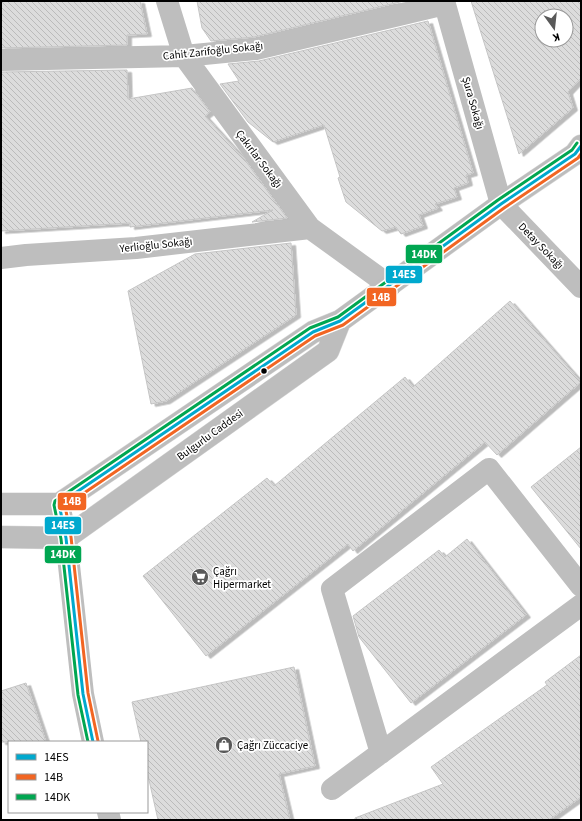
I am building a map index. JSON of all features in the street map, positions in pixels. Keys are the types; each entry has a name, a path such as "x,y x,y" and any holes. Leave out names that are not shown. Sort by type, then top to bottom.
{"main road":[{"path":"1,504 59,504 313,332 340,321 501,204 575,154 581,146"},
{"name":"Bulgurlu Caddesi","path":"66,538 328,351 340,321"},
{"path":"1,537 66,538"}],"street":[{"name":"Çakırlar Sokağı","path":"167,1 184,56 310,228 390,286"},
{"name":"Cahit Zarifoğlu Sokağı","path":"1,60 184,56 256,48 445,2"},
{"name":"Şura Sokağı","path":"445,2 501,204"},
{"name":"Detay Sokağı","path":"501,204 581,287"},
{"name":"Yerlioğlu Sokağı","path":"1,258 136,248 310,228"},
{"path":"381,753 332,589 489,469 581,586"},
{"path":"59,504 66,538 83,694 93,741"},
{"path":"332,789 581,605"}],"building":[{"path":"1,1 140,1 147,34 127,35 127,45 1,48"},
{"path":"197,1 404,1 254,37 211,41 202,28"},
{"path":"471,1 581,1 581,78 568,92 573,108 519,154"},
{"path":"428,21 473,173 466,175 468,183 454,188 457,197 435,204 438,208 419,215 423,226 401,234 396,227 382,231 346,202 324,125 273,142 248,122 220,84 239,81 228,64 259,61"},
{"path":"127,70 128,99 192,88 210,112 205,116 245,160 287,218 252,222 273,210 130,227 130,223 1,231 1,72"},
{"path":"291,243 296,315 166,401 151,404 128,291 195,254"},
{"path":"510,301 581,382 497,455 485,442 353,551 348,544 206,656 143,576 267,478 274,486 405,377 413,387"},
{"path":"581,447 581,549 531,487"},
{"path":"467,539 526,615 411,703 359,637 353,616 439,550 445,557"},
{"path":"581,655 581,797 549,820 355,820 355,818 443,784 431,767 547,685 545,682"},
{"path":"294,667 315,766 279,774 290,820 158,820 148,775 148,741 141,741 132,702"},
{"path":"26,683 46,741 1,742 1,691"}],"transit line":[{"name":"14DK","path":"88,741 78,695 61,539 54,505 55,501 310,328 338,317 498,200 572,150 577,143"},
{"name":"14ES","path":"93,741 83,694 66,538 59,504 313,332 340,321 501,204 575,154 581,146"},
{"name":"14B","path":"98,741 88,693 71,537 65,506 315,336 343,325 504,208 578,158 581,154"}],"place":[{"name":"Çağrı Hipermarket","path":"200,577"},
{"name":"Çağrı Züccaciye","path":"224,745"}]}
